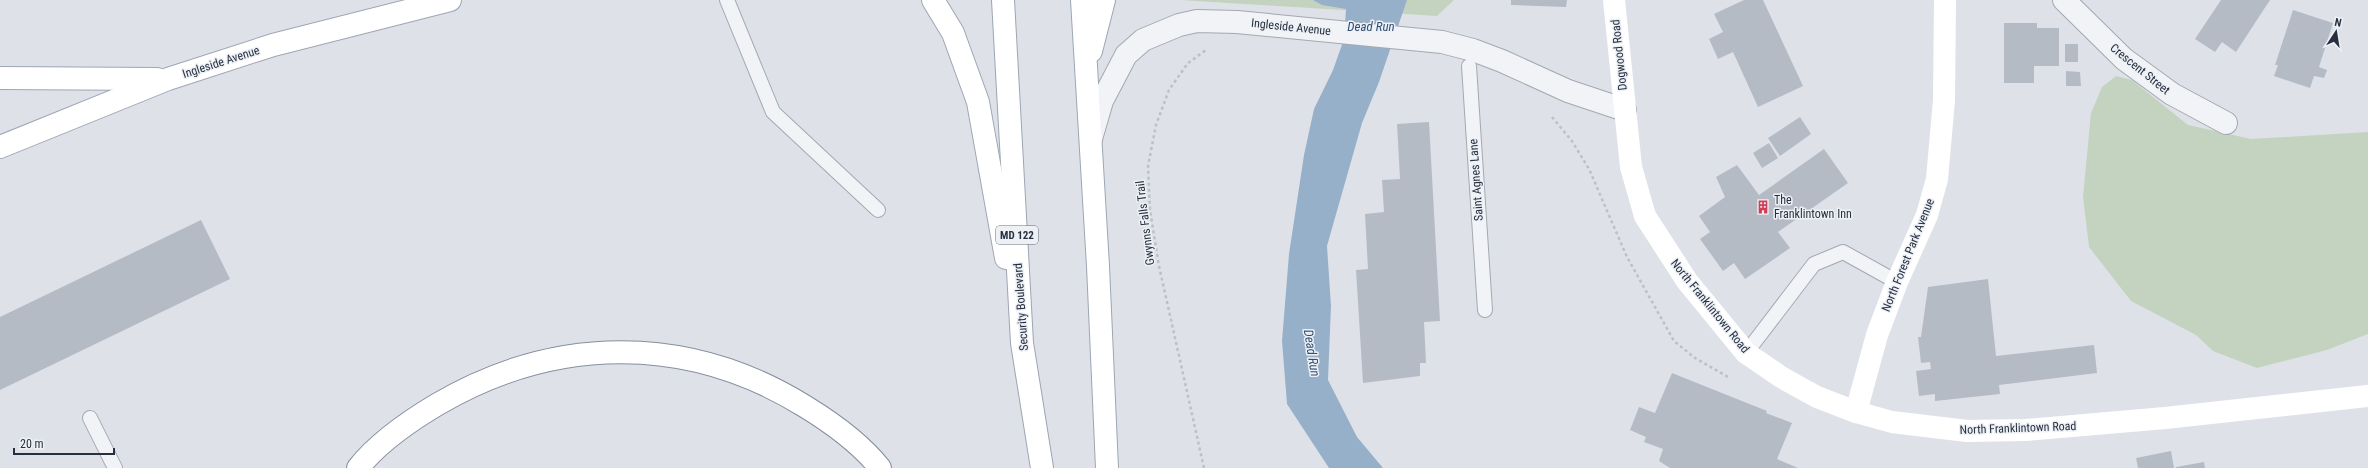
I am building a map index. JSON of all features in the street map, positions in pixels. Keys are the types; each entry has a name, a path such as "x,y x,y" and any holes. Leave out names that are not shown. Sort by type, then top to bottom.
{"main road":[{"name":"Ingleside Avenue","path":"0,147 168,79 273,45 450,0"},
{"path":"933,0 953,33 978,102 1022,343"},
{"name":"Security Boulevard","path":"1003,0 1022,343 1042,468"},
{"path":"1082,0 1107,468"},
{"path":"1086,72 1104,0"},
{"name":"Dogwood Road","path":"1614,0 1625,110"},
{"name":"North Forest Park Avenue","path":"1856,412 1877,335 1896,282 1927,215 1937,179 1944,100 1945,0"},
{"path":"0,78 168,79"},
{"name":"North Franklintown Road","path":"1625,110 1631,167 1645,216 1687,281 1746,353 1781,377 1817,397 1856,412 1917,426 1967,432 2026,430 2165,418 2368,396"},
{"path":"358,468 408,422 464,389 536,362 601,351 671,356 726,369 783,392 826,419 880,468"}],"street":[{"name":"Crescent Street","path":"2064,0 2124,59 2172,94 2226,123"},
{"name":"Ingleside Avenue","path":"1090,143 1102,102 1126,55 1140,42 1160,31 1196,21 1237,22 1284,28 1442,42 1471,58 1502,61 1568,91 1625,110"}],"lane":[{"path":"727,0 773,112 878,210"},
{"name":"Saint Agnes Lane","path":"1471,58 1485,310"},
{"path":"1746,353 1814,264 1843,252 1896,282"},
{"path":"90,418 115,468"}],"path":[{"name":"Gwynns Falls Trail","path":"1204,468 1159,266 1150,210 1148,166 1156,125 1169,90 1188,63 1210,48"}],"green space":[{"path":"1180,0 1454,0 1437,16"},
{"path":"2116,76 2132,80 2188,125 2251,139 2368,132 2368,334 2327,350 2257,368 2213,351 2196,335 2131,301 2089,247 2083,197 2091,113 2102,87"}],"water":[{"name":"Dead Run","path":"1313,0 1407,0 1379,82 1362,123 1327,246 1331,306 1328,380 1357,437 1383,468 1329,468 1287,404 1282,341 1289,254 1304,155 1314,109 1333,70 1344,39 1346,9 1322,5"}],"building":[{"path":"1511,0 1567,0 1566,7 1511,5"},
{"path":"1744,0 1763,0 1803,86 1758,107 1733,52 1718,59 1709,39 1723,32 1714,14"},
{"path":"2221,0 2270,0 2236,52 2222,42 2215,52 2195,39"},
{"path":"2293,10 2333,23 2319,67 2327,70 2324,78 2314,76 2310,88 2274,76 2278,65 2275,65"},
{"path":"2004,23 2037,23 2037,28 2059,28 2059,66 2034,66 2034,83 2004,83"},
{"path":"2065,44 2078,44 2078,62 2065,62"},
{"path":"2066,71 2080,72 2081,86 2066,86"},
{"path":"1800,117 1811,134 1780,156 1768,138"},
{"path":"1429,122 1440,321 1424,322 1426,363 1420,363 1420,376 1363,383 1356,270 1368,269 1365,214 1384,212 1382,180 1400,179 1397,124"},
{"path":"1769,143 1778,158 1762,168 1753,153"},
{"name":"The Franklintown Inn","path":"1824,149 1848,183 1778,232 1790,248 1745,279 1734,263 1723,271 1700,239 1710,232 1699,216 1725,197 1716,177 1737,165 1759,195"},
{"path":"201,220 230,279 0,390 0,317"},
{"path":"1988,279 1996,356 2094,345 2097,373 1999,385 2000,394 1935,401 1935,394 1919,396 1916,371 1931,369 1930,362 1921,363 1918,337 1921,337 1928,287"},
{"path":"1672,373 1767,411 1766,413 1792,423 1777,459 1798,468 1670,468 1659,461 1663,449 1644,442 1646,437 1630,430 1639,407 1655,413"},
{"path":"2171,451 2174,468 2138,468 2136,458"},
{"path":"2204,462 2205,468 2176,468 2176,467"}],"place":[{"name":"The Franklintown Inn","path":"1763,207"}]}
